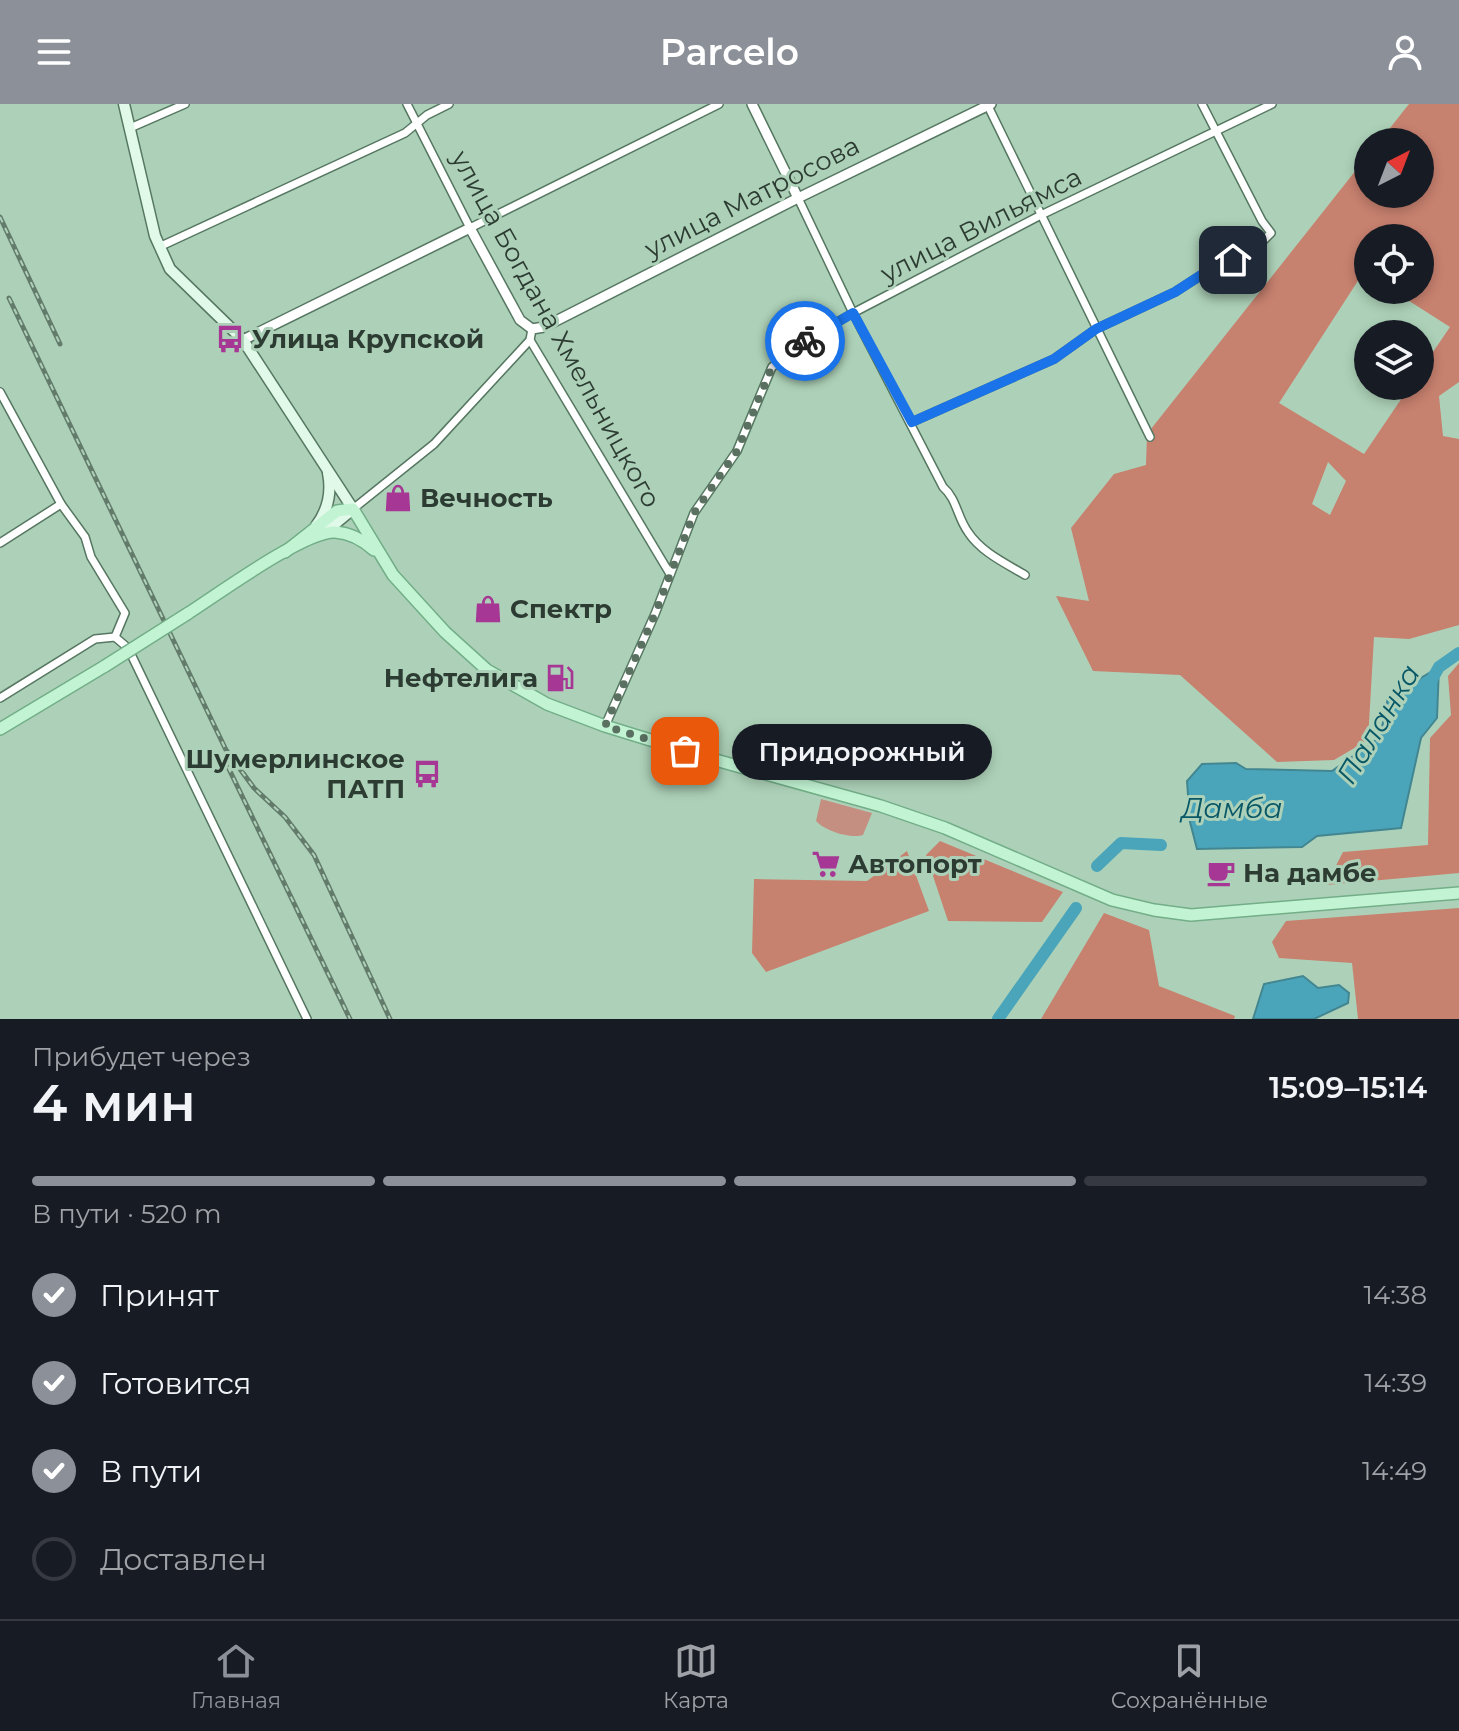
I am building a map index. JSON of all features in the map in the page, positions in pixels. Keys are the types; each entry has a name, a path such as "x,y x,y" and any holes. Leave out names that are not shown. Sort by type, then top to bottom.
{"main road":[{"path":"124,104 159,247 170,269 243,340 325,464 380,556 406,591 487,670 547,704 605,726 881,806 945,828 1112,900 1154,910 1191,915 1459,893"},
{"path":"320,530 330,496 325,464"},
{"path":"0,729 320,530 337,511 353,509"},
{"path":"320,530 354,536 380,556"}],"street":[{"path":"130,128 185,104"},
{"name":"улица Богдана Хмельницкого","path":"407,104 520,320 532,329 530,340 670,574"},
{"path":"159,247 405,133 449,104"},
{"path":"243,340 719,104"},
{"path":"752,104 853,313 943,487 952,494 968,533 990,555 1025,575"},
{"path":"989,104 1150,437"},
{"name":"улица Матросова","path":"532,329 544,327 989,104"},
{"path":"912,422 1054,359 1096,329 1175,292 1209,270 1254,250 1267,239 1271,233 1202,104"},
{"name":"улица Вильямса","path":"605,726 694,513 737,451 772,367 808,339 853,313 1041,215 1272,104"},
{"path":"353,509 434,444 530,340"},
{"path":"1,395 61,504 85,537 91,557 125,613 115,637"},
{"path":"0,543 61,504"},
{"path":"0,698 95,639 115,637 128,648 307,1019"}],"shaded area":[{"path":"1409,104 1459,104 1459,382 1439,396 1443,436 1459,439 1459,625 1409,639 1374,637 1368,740 1334,760 1277,762 1180,675 1093,671 1056,596 1089,601 1071,528 1114,474 1146,465 1147,434 1354,173 1354,208 1434,208 1434,128 1390,128","holes":["1328,462 1346,481 1330,515 1312,504"]},
{"path":"1459,663 1459,873 1326,885 1343,852 1428,845 1430,738 1451,715 1448,676"},
{"path":"821,799 872,813 863,835 845,835 820,825 816,821"},
{"path":"940,841 1063,892 1042,922 948,921 926,855"},
{"path":"907,851 929,911 766,972 752,953 754,879 867,881"},
{"path":"1459,908 1459,1019 1358,1019 1352,963 1279,958 1272,942 1286,921"},
{"path":"1104,913 1149,930 1159,986 1235,1016 1234,1019 1041,1019"}],"water":[{"name":"Дамба","path":"1439,667 1437,718 1421,738 1401,828 1317,836 1302,847 1197,849 1190,822 1187,781 1202,764 1236,763 1246,769 1332,771 1380,737 1388,698"},
{"path":"1303,976 1318,988 1339,985 1349,993 1348,1003 1314,1019 1253,1019 1264,984"}],"waterway":[{"name":"Паланка","path":"1431,681 1439,667 1459,653"},
{"name":"Паланка","path":"1097,866 1121,843 1161,845"},
{"name":"Паланка","path":"998,1019 1076,908"}],"railway":[{"path":"0,217 60,344"},
{"path":"9,298 226,750 254,788 285,817 314,855 390,1019"},
{"path":"228,767 350,1019"}],"way so far":[{"path":"685,751 605,726 655,614 694,513 737,451 772,367 805,341"}],"place":[{"name":"Улица Крупской","path":"230,339"},
{"name":"Вечность","path":"398,498"},
{"name":"Спектр","path":"488,609"},
{"name":"Нефтелига","path":"560,678"},
{"name":"Придорожный","path":"685,751"},
{"name":"Шумерлинское ПАТП","path":"427,774"},
{"name":"Автопорт","path":"826,864"},
{"name":"На дамбе","path":"1221,873"}],"route":[{"path":"805,341 853,313 912,422 1054,359 1096,329 1175,292 1209,270 1233,260"}]}
